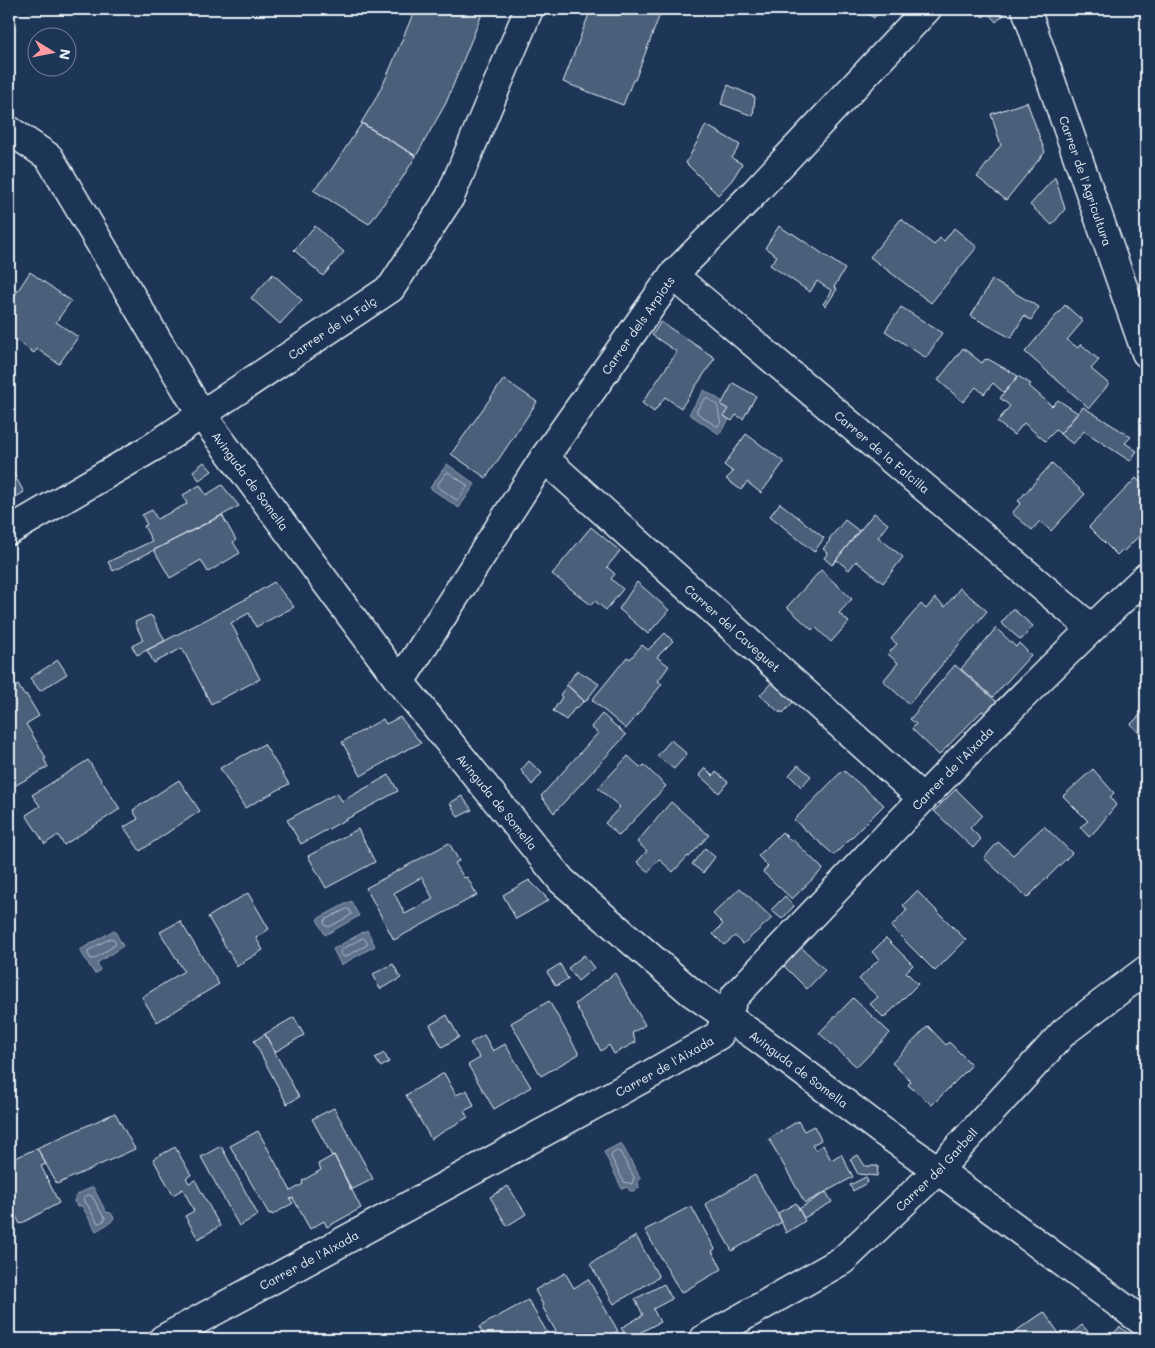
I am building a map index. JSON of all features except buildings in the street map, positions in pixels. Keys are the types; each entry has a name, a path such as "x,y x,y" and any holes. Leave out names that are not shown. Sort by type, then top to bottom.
{"street":[{"name":"Carrer de la Falç","path":"9,531 47,507 153,447 391,288 450,197 529,9"},
{"name":"Carrer dels Arpiots","path":"400,682 544,458 673,275 756,192 928,9"},
{"name":"Carrer de l'Agricultura","path":"1026,9 1146,353"},
{"name":"Avinguda de Somella","path":"9,130 48,157 201,414 400,682 562,881 690,992 758,1038 1146,1324"},
{"name":"Carrer de la Falcilla","path":"673,275 1091,628"},
{"name":"Carrer del Caveguet","path":"544,458 922,798"},
{"name":"Carrer de l'Aixada","path":"163,1339 651,1074 719,1035 735,996 922,798 1091,628 1146,577"},
{"name":"Carrer del Garbell","path":"704,1339 843,1260 938,1170 1064,1032 1146,970"}],"water":[{"path":"704,390 723,402 721,405 728,409 724,416 729,420 719,434 689,414"},
{"path":"447,464 475,484 459,508 430,488"},
{"path":"351,901 359,916 325,935 317,919"},
{"path":"114,930 123,946 97,963 100,970 94,973 80,950"},
{"path":"367,930 375,946 341,965 333,949"},
{"path":"621,1143 641,1179 638,1181 639,1188 635,1191 630,1191 627,1187 622,1189 604,1152"},
{"path":"93,1187 106,1212 111,1213 114,1218 96,1231 82,1206 78,1206 74,1202 78,1194"}]}
